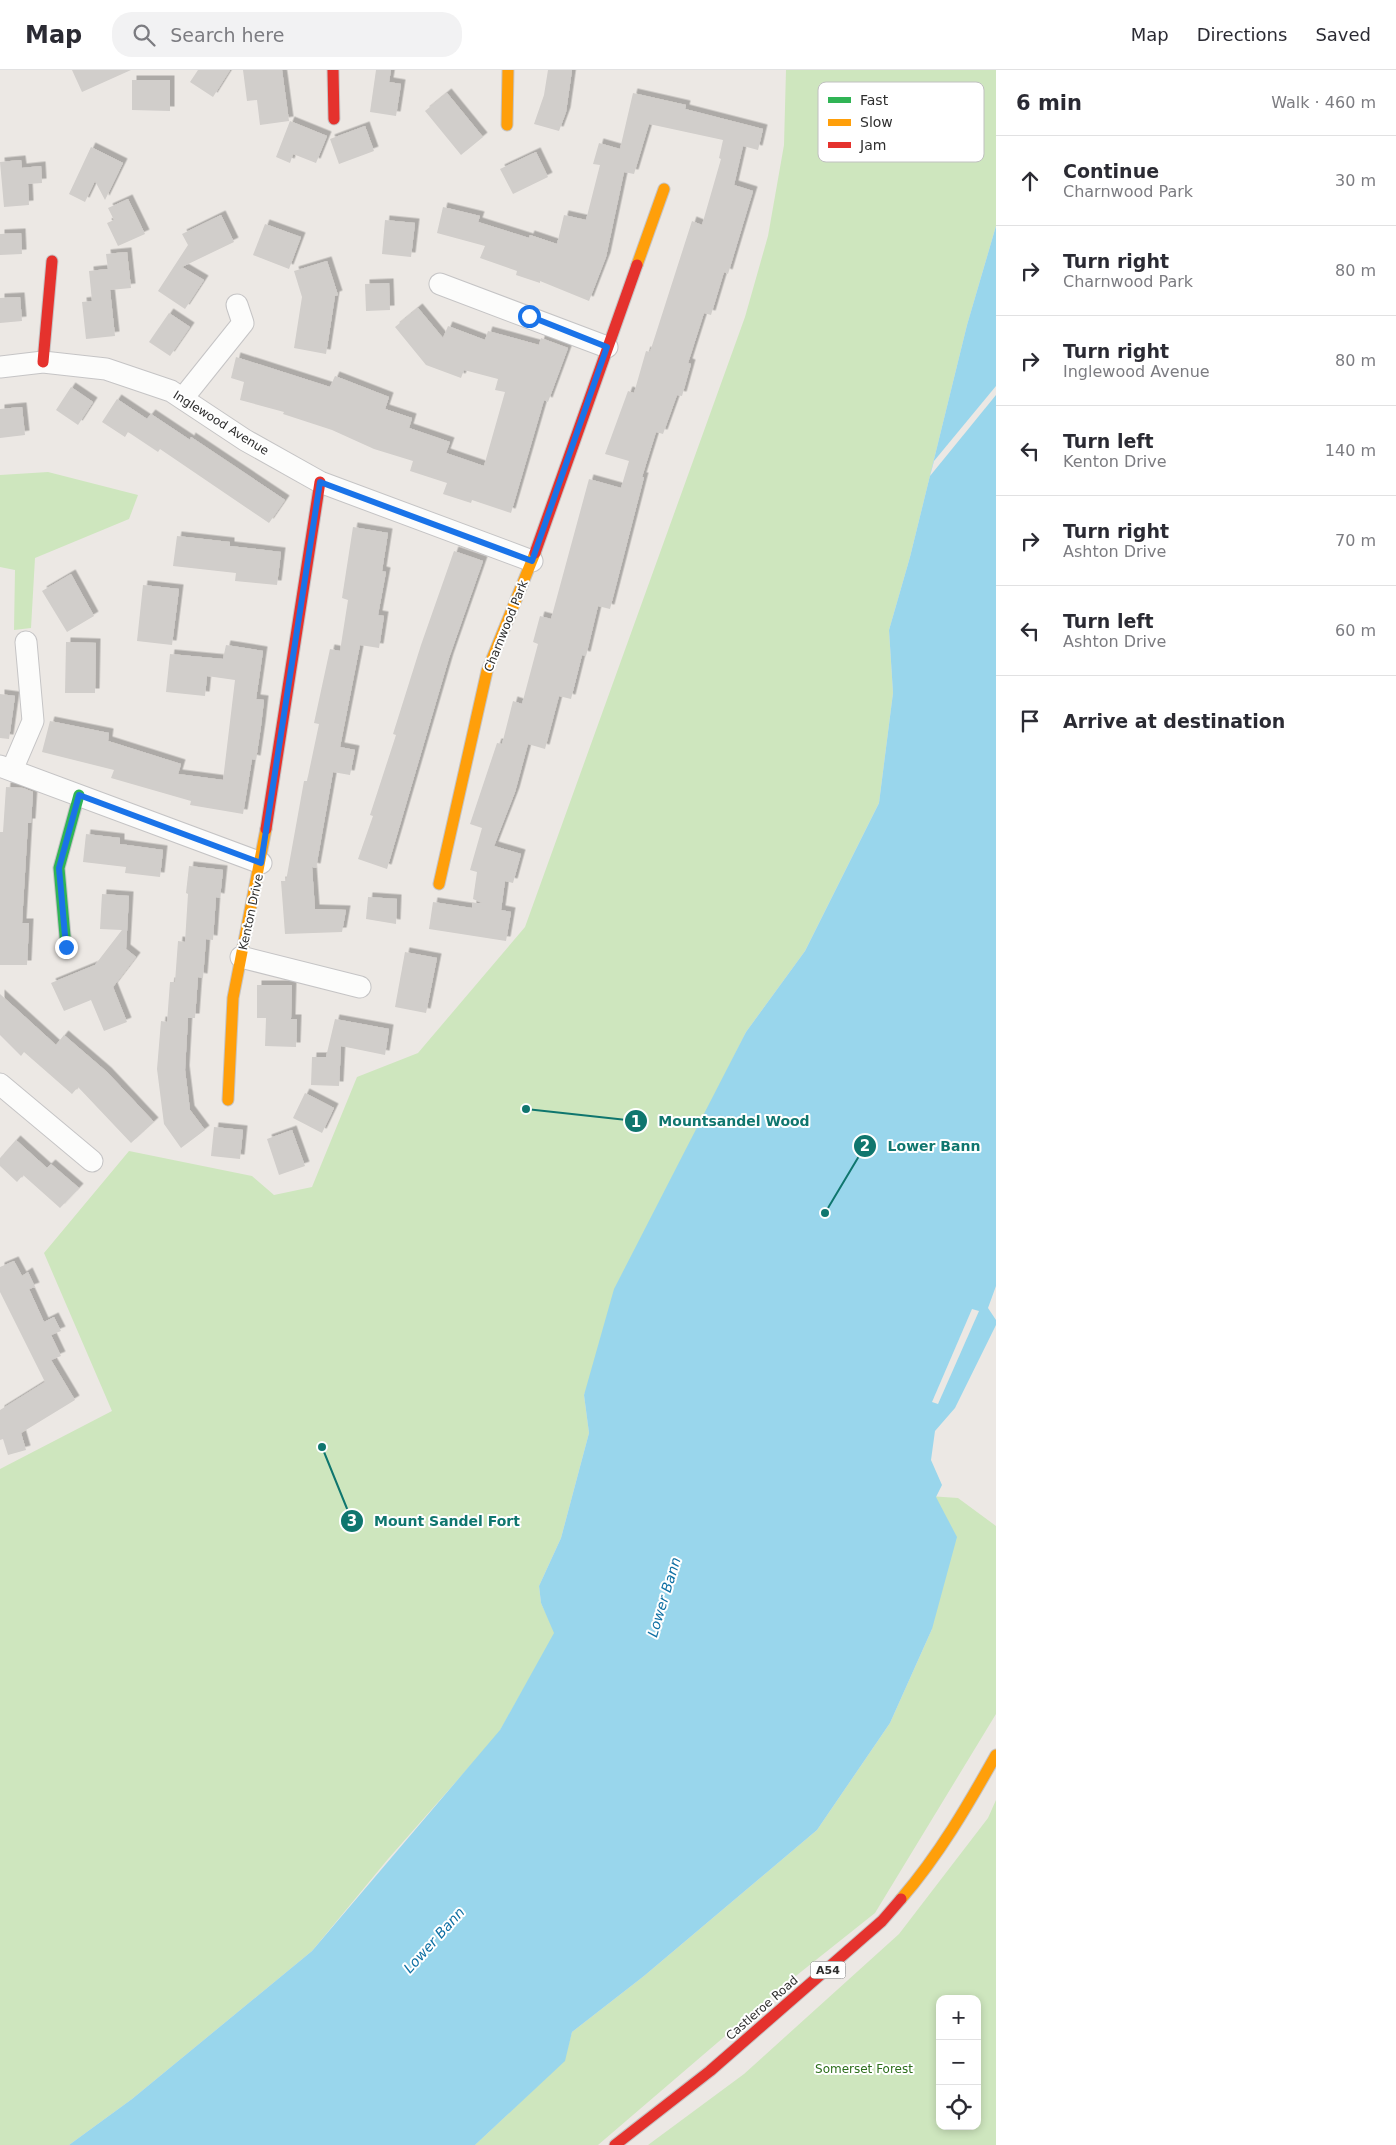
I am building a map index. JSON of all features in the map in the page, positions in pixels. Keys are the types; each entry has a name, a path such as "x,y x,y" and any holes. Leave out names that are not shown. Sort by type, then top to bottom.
{"street":[{"path":"333,70 334,119"},
{"path":"506,124 508,70"},
{"name":"Charnwood Park","path":"439,884 487,671 532,561 664,189"},
{"path":"43,362 52,261"},
{"path":"440,284 607,347"},
{"path":"183,398 243,323 237,305"},
{"name":"Inglewood Avenue","path":"0,367 43,362 106,369 172,391 244,440 320,482 532,561"},
{"name":"Kenton Drive","path":"228,1100 233,998 261,863 320,482"},
{"path":"26,642 33,721 6,768 261,863"},
{"path":"66,947 59,868 79,795"},
{"name":"Kenton Drive","path":"241,957 360,987"},
{"path":"0,1084 92,1161"},
{"name":"Castleroe Road","path":"615,2145 710,2071 882,1921 923,1874 968,1805 996,1755"}],"green space":[{"path":"786,70 996,70 996,226 967,325 910,557 889,630 893,693 879,803 805,951 746,1032 692,1141 584,1395 589,1433 561,1538 539,1586 541,1603 555,1633 498,1734 388,1859 312,1951 132,2099 69,2145 0,2145 0,1469 112,1411 44,1253 129,1151 252,1176 274,1195 312,1187 357,1077 418,1053 525,927 745,317 768,236 784,145"},
{"path":"48,472 138,495 129,519 35,558 31,628 14,630 15,570 0,567 0,475"},
{"path":"914,1495 958,1498 996,1526 996,1714 875,1913 787,1983 598,2145 475,2145 564,2061 572,2032 644,1976 817,1830 890,1723 932,1629"},
{"name":"Somerset Forest","path":"996,1800 996,2145 648,2145 744,2074 899,1934 988,1818"}],"water":[{"name":"Lower Bann","path":"996,226 996,1286 988,1308 996,1320 996,1325 955,1408 935,1431 931,1460 942,1485 936,1497 957,1537 932,1629 890,1723 817,1830 644,1976 572,2032 565,2061 475,2145 69,2145 132,2099 312,1951 500,1730 554,1633 541,1603 539,1586 561,1538 589,1433 584,1395 614,1289 746,1032 805,951 879,803 893,693 889,630 910,557 967,325"}],"pier":[{"path":"996,386 996,395 930,476 934,461"},
{"path":"972,1309 979,1311 938,1404 932,1402"}],"building":[{"path":"72,70 131,70 82,92"},
{"path":"198,70 230,70 213,97 190,82"},
{"path":"243,70 282,70 289,121 260,125 257,100 247,101"},
{"path":"376,70 391,70 389,82 401,84 396,116 370,112"},
{"path":"548,70 572,70 566,112 559,131 534,124 544,95"},
{"path":"132,80 170,80 170,111 132,110"},
{"path":"447,93 483,137 461,155 425,111"},
{"path":"633,93 686,105 685,109 763,129 758,150 743,146 734,185 753,191 728,274 724,272 711,315 704,313 688,363 691,364 682,396 677,395 663,434 656,432 642,477 644,477 610,609 598,606 586,656 582,655 571,699 559,696 545,749 528,744 515,792 494,846 521,854 513,883 505,881 501,910 511,912 506,941 429,929 433,902 472,908 472,903 482,903 473,899 477,872 470,870 482,828 470,824 497,743 502,744 513,701 522,704 538,644 533,642 540,616 551,619 589,479 621,488 629,461 605,454 628,391 634,393 646,351 650,352 692,221 702,225 721,159 719,158 723,140 649,124 634,174 624,172 606,257 589,301 540,281 540,283 516,275 517,271 480,258 485,246 437,233 443,207 480,216 478,222 529,238 530,235 557,244 564,215 586,220 600,165 593,164 599,143 620,149"},
{"path":"290,121 327,136 316,163 293,154 290,163 276,157"},
{"path":"365,126 374,151 339,164 330,139"},
{"path":"91,147 123,163 105,200 95,181 85,202 69,194"},
{"path":"536,152 548,177 513,194 500,169"},
{"path":"21,160 22,168 41,166 42,183 28,184 29,205 4,207 0,162"},
{"path":"128,199 145,234 118,246 107,223 114,220 108,208"},
{"path":"221,215 234,242 182,267 204,280 185,309 158,291 188,245 182,234"},
{"path":"385,220 415,223 411,257 382,254"},
{"path":"265,224 301,237 289,269 253,255"},
{"path":"21,233 22,254 0,255 0,234"},
{"path":"127,252 131,288 110,290 115,336 86,339 82,302 92,301 89,271 108,269 106,254"},
{"path":"327,261 338,295 335,296 326,354 294,348 302,297 294,271"},
{"path":"389,283 390,310 366,311 365,284"},
{"path":"20,297 22,321 0,323 0,298"},
{"path":"418,308 443,338 448,326 485,340 488,331 539,345 541,338 568,348 548,402 544,400 511,513 472,500 471,503 443,494 447,483 410,471 413,461 374,449 332,430 283,414 284,412 240,400 244,382 231,378 236,357 330,387 335,376 389,397 385,409 412,418 409,428 450,442 446,453 484,466 505,392 495,390 498,379 464,370 461,378 426,365 395,327"},
{"path":"169,313 190,327 170,356 149,342"},
{"path":"71,387 93,402 78,425 56,410"},
{"path":"117,399 147,419 151,414 190,440 191,437 285,500 269,523 160,449 158,452 128,432 125,437 102,422"},
{"path":"22,407 25,435 0,438 0,409"},
{"path":"353,527 388,533 382,571 386,572 378,615 384,616 379,648 360,645 340,747 355,750 350,775 333,772 316,868 312,867 315,909 346,910 342,932 285,934 281,881 286,881 304,781 307,781 319,724 314,723 330,649 340,651 348,600 342,598"},
{"path":"177,536 230,542 230,546 281,552 277,585 235,581 236,573 173,566"},
{"path":"454,551 483,561 449,658 387,869 358,859 373,816 370,815 396,735 393,734 421,645"},
{"path":"71,574 94,616 67,632 42,591"},
{"path":"143,585 179,589 172,645 137,641"},
{"path":"66,642 96,643 95,693 65,693"},
{"path":"226,645 263,651 256,699 264,700 261,726 256,760 252,759 243,814 190,805 191,801 111,778 114,770 42,752 50,721 109,733 108,741 181,764 178,774 223,780 235,680 207,676 205,696 166,692 170,654 223,659"},
{"path":"0,694 15,696 9,739 0,738"},
{"path":"6,787 23,788 33,792 31,823 28,823 22,923 29,923 27,965 0,965 0,832 3,832"},
{"path":"86,834 120,838 120,844 163,850 160,877 125,873 126,867 83,862"},
{"path":"189,866 223,870 220,898 216,897 213,940 206,939 203,978 198,977 195,1018 188,1018 185,1070 190,1110 205,1130 181,1148 164,1124 157,1069 161,1021 167,1022 170,982 175,982 178,941 185,942 188,894 186,893"},
{"path":"102,894 129,896 126,949 136,957 113,987 127,1022 104,1031 91,1000 64,1011 51,983 95,965 122,930 100,929"},
{"path":"368,897 397,899 396,924 366,919"},
{"path":"405,952 437,958 426,1013 395,1007"},
{"path":"257,985 292,985 291,1019 297,1019 296,1047 265,1046 266,1018 257,1018"},
{"path":"0,994 56,1045 64,1035 107,1072 154,1122 131,1143 78,1087 72,1094 24,1052 21,1056 0,1035"},
{"path":"335,1019 389,1029 385,1055 341,1046 339,1086 311,1085 312,1057 326,1057"},
{"path":"305,1093 334,1108 322,1133 293,1118"},
{"path":"214,1127 243,1130 240,1159 211,1156"},
{"path":"292,1130 305,1166 279,1175 267,1139"},
{"path":"16,1140 47,1168 51,1164 79,1188 60,1208 23,1175 17,1182 0,1166 0,1158"},
{"path":"14,1261 22,1276 28,1272 35,1287 29,1289 44,1322 54,1317 61,1331 51,1335 61,1356 51,1360 75,1400 21,1433 26,1450 8,1455 3,1439 0,1440 0,1410 45,1382 0,1292 0,1267"}],"traffic: fast":[{"path":"66,947 59,868 79,795"}],"traffic: slow":[{"path":"507,125 508,70"},
{"path":"637,265 664,189"},
{"path":"439,884 487,671 535,553"},
{"path":"228,1100 233,998 266,829"},
{"path":"901,1899 928,1865 964,1811 996,1755"}],"traffic: jam":[{"path":"333,70 334,119"},
{"path":"43,362 52,261"},
{"path":"535,553 637,265"},
{"path":"266,829 320,482"},
{"path":"615,2145 710,2071 882,1921 901,1899"}],"place":[{"name":"Mountsandel Wood","path":"526,1109"},
{"name":"Lower Bann","path":"825,1213"},
{"name":"Mount Sandel Fort","path":"322,1447"}],"route":[{"path":"66,947 59,868 79,795 261,863 320,482 532,561 607,347 529,316"}]}
